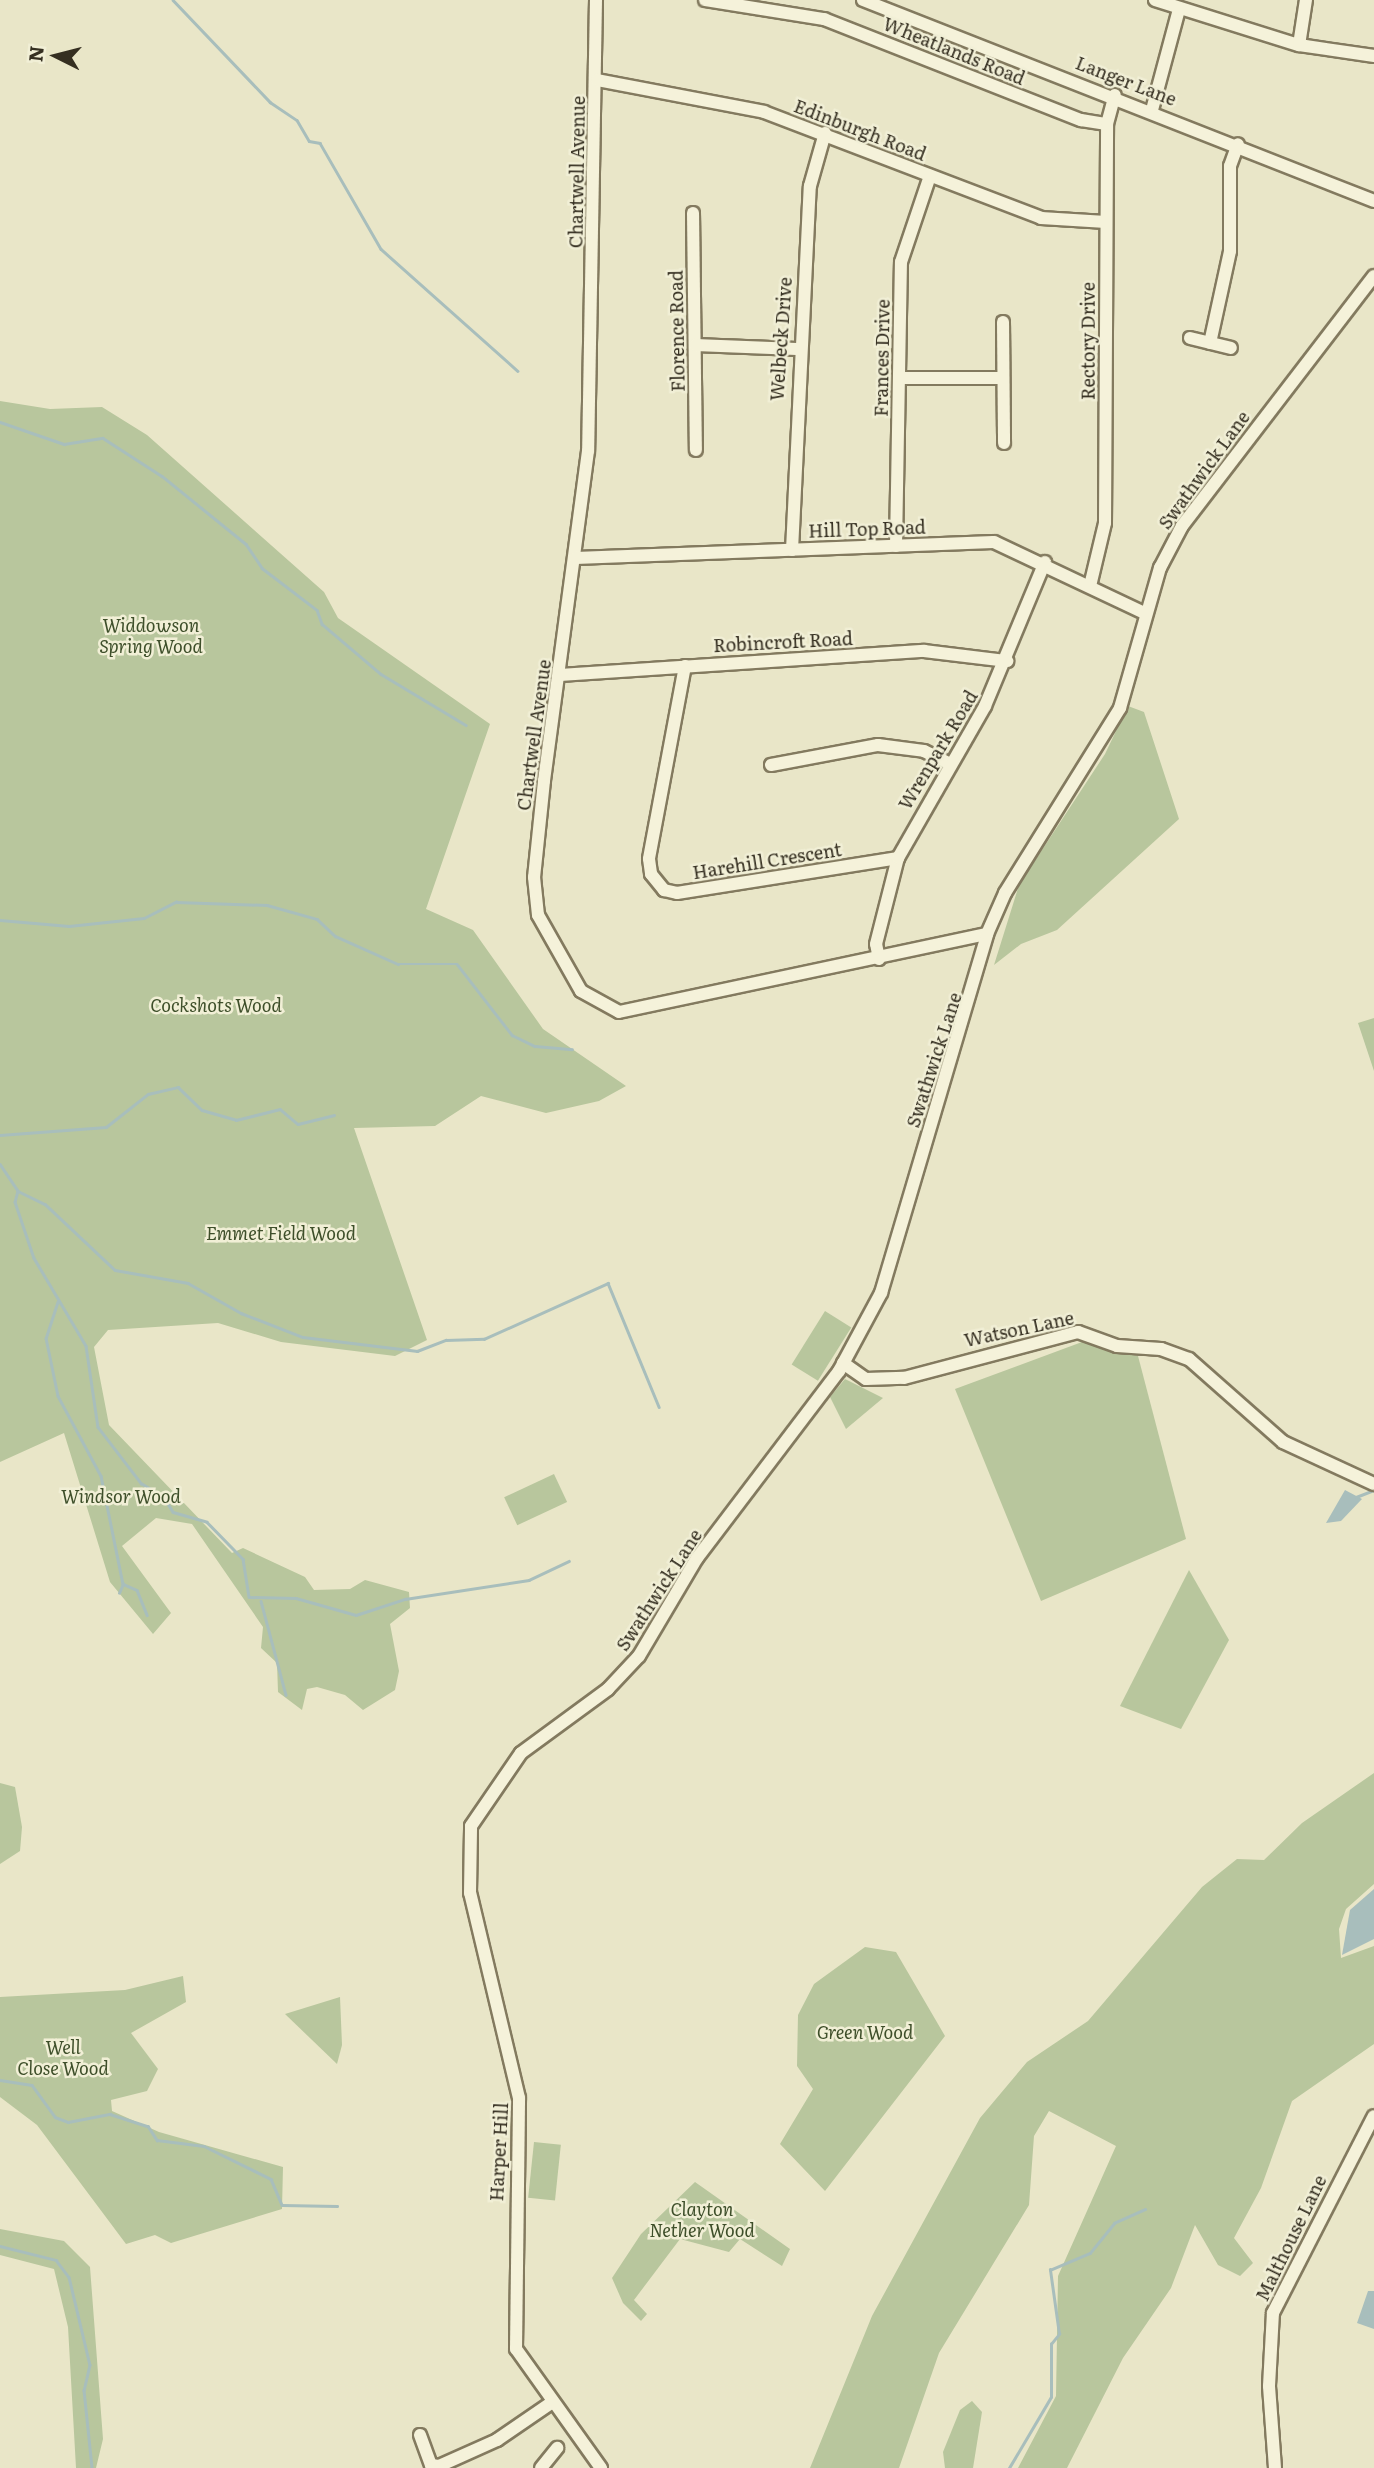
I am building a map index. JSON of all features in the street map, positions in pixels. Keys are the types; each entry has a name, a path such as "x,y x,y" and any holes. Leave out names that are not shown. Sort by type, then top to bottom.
{"street":[{"name":"Chartwell Avenue","path":"596,0 597,80 589,451 534,898 549,940 581,991 619,1012 987,934"},
{"name":"Wheatlands Road","path":"705,0 824,19 1081,120 1107,124"},
{"name":"Langer Lane","path":"863,0 1115,95 1374,201"},
{"path":"1155,0 1299,45 1374,56"},
{"path":"1299,45 1306,0"},
{"path":"1152,110 1179,9"},
{"name":"Edinburgh Road","path":"597,80 764,112 825,133 1041,218 1106,222"},
{"name":"Rectory Drive","path":"1090,586 1105,523 1107,124 1115,95"},
{"name":"Welbeck Drive","path":"792,550 797,349 810,187 825,133"},
{"path":"1210,343 1230,251 1230,166 1238,145"},
{"name":"Frances Drive","path":"896,546 901,262 930,176"},
{"name":"Florence Road","path":"693,213 696,450"},
{"name":"Swathwick Lane","path":"474,1817 521,1753 608,1689 639,1656 697,1558 843,1363 881,1293 987,934 1004,893 1120,708 1144,613 1182,526 1374,276"},
{"path":"1003,322 1004,443"},
{"path":"1190,338 1231,348"},
{"path":"695,345 797,349"},
{"path":"899,378 1003,377"},
{"name":"Hill Top Road","path":"575,558 994,542 1045,562 1144,613"},
{"name":"Wrenpark Road","path":"879,959 876,944 898,858 1007,661 1045,562"},
{"name":"Robincroft Road","path":"560,675 924,651 1007,661"},
{"name":"Harehill Crescent","path":"685,666 649,859 651,874 664,890 677,893 898,858"},
{"path":"771,765 878,744 924,751 949,763"},
{"name":"Watson Lane","path":"843,1363 866,1379 904,1378 1078,1332 1116,1346 1161,1349 1189,1359 1283,1442 1374,1484"},
{"name":"Harper Hill","path":"474,1817 468,1836 470,1893 519,2098 515,2340 524,2368 601,2468"},
{"name":"Malthouse Lane","path":"1275,2468 1269,2386 1273,2313 1374,2116"},
{"path":"421,2435 431,2465 439,2466 497,2440 551,2403"},
{"path":"541,2468 557,2448"}],"green space":[{"path":"0,401 50,409 102,407 147,435 324,592 338,618 490,724 426,909 473,930 543,1029 626,1086 599,1101 546,1113 481,1096 435,1126 354,1128 427,1340 395,1356 281,1342 218,1323 108,1330 94,1347 109,1425 232,1553 243,1548 305,1577 314,1590 350,1589 365,1580 409,1592 410,1608 390,1624 399,1671 395,1690 363,1710 345,1695 317,1687 307,1689 302,1710 278,1692 277,1663 261,1648 263,1627 192,1524 156,1518 122,1546 171,1613 153,1634 110,1582 64,1433 0,1462"},
{"path":"1128,706 1144,712 1179,819 1057,930 1021,944 994,965 1019,885 1105,754"},
{"path":"1374,1018 1374,1071 1358,1023"},
{"path":"825,1311 851,1327 818,1381 792,1364"},
{"path":"1082,1342 1138,1356 1186,1539 1041,1601 955,1389"},
{"path":"845,1379 883,1398 846,1429 830,1397"},
{"path":"554,1474 567,1502 517,1525 504,1497"},
{"path":"1189,1570 1229,1640 1181,1729 1120,1706"},
{"path":"1374,1773 1374,1884 1346,1909 1339,1929 1341,1958 1374,1946 1374,2044 1292,2101 1261,2188 1234,2238 1253,2263 1240,2276 1218,2265 1195,2225 1171,2288 1123,2358 1067,2468 1018,2468 1056,2396 1058,2276 1116,2146 1049,2111 1034,2136 1029,2205 939,2353 899,2468 810,2468 872,2316 980,2118 1027,2062 1088,2021 1202,1887 1237,1859 1264,1860 1302,1823"},
{"path":"0,1783 15,1787 22,1827 20,1851 0,1864"},
{"name":"Green Wood","path":"865,1947 896,1952 945,2036 825,2191 780,2144 813,2089 797,2066 798,2015 814,1984"},
{"name":"Well Close Wood","path":"183,1976 186,2002 131,2033 158,2069 147,2091 111,2100 112,2111 159,2132 283,2167 282,2209 171,2243 155,2235 126,2244 37,2125 0,2097 0,1997 125,1990"},
{"path":"340,1997 342,2045 337,2064 285,2014"},
{"path":"534,2142 561,2145 555,2201 528,2198"},
{"name":"Clayton Nether Wood","path":"695,2182 790,2249 782,2266 740,2239 729,2252 680,2239 634,2300 647,2314 641,2321 623,2303 612,2278 641,2234"},
{"path":"0,2229 64,2241 90,2267 103,2439 96,2468 76,2468 68,2327 54,2269 0,2255"},
{"path":"972,2401 982,2412 973,2468 945,2468 943,2452 960,2410"}],"water":[{"path":"1345,1490 1362,1499 1341,1521 1326,1523"},
{"path":"1374,1889 1374,1939 1342,1955 1350,1910"},
{"path":"1368,2291 1374,2291 1374,2329 1357,2323"}],"waterway":[{"path":"173,0 270,102 297,120 309,141 320,143 381,249 518,371"},
{"path":"0,422 64,444 103,438 162,476 246,544 262,568 317,610 322,624 381,674 466,725"},
{"path":"0,920 69,926 144,918 176,902 267,905 317,919 335,936 398,964 457,964 512,1035 535,1046 572,1049"},
{"path":"0,1135 106,1127 148,1094 178,1087 202,1110 236,1120 280,1109 298,1124 334,1115"},
{"path":"0,1164 18,1191 45,1204 115,1270 188,1283 241,1313 303,1337 417,1351 446,1340 484,1339 608,1283 659,1407"},
{"path":"18,1191 15,1202 34,1258 86,1346 98,1427 141,1483 164,1497 173,1512 207,1522 243,1559 249,1597 296,1598 356,1615 405,1599 529,1580 569,1561"},
{"path":"58,1302 46,1338 58,1396 101,1476 123,1584 137,1590 147,1615"},
{"path":"1356,1497 1374,1490"},
{"path":"119,1593 123,1584"},
{"path":"261,1601 286,1695"},
{"path":"0,2080 32,2085 55,2117 68,2122 110,2114 148,2126 157,2140 204,2146 271,2179 282,2205 337,2206"},
{"path":"1009,2468 1051,2397 1051,2344 1059,2334 1050,2270 1090,2253 1114,2223 1145,2209"},
{"path":"0,2246 56,2260 69,2277 90,2365 84,2390 92,2468"}],"park label":[{"name":"Widdowson Spring Wood","path":"151,636"},
{"name":"Cockshots Wood","path":"216,1005"},
{"name":"Emmet Field Wood","path":"281,1233"},
{"name":"Windsor Wood","path":"121,1496"}]}
